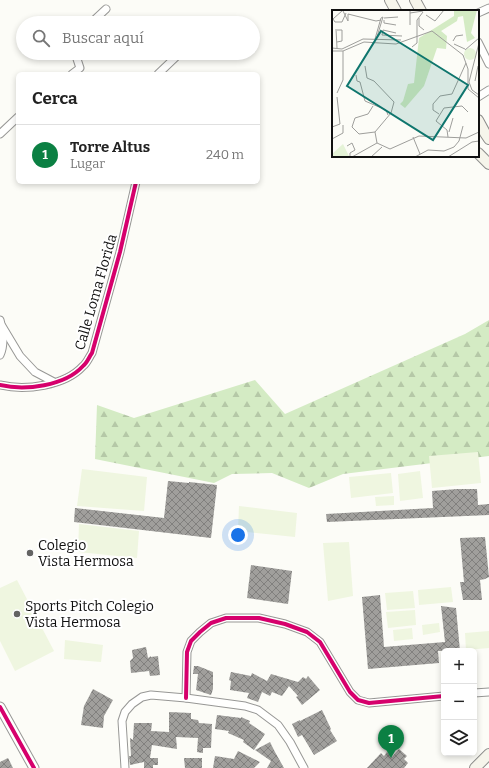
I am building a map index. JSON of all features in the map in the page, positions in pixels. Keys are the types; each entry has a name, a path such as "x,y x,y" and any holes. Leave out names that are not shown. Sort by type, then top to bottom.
{"main road":[{"path":"390,0 395,10"},
{"path":"415,0 420,10"},
{"path":"479,122 484,135"},
{"path":"479,153 489,164"},
{"path":"475,768 489,754"}],"street":[{"path":"479,13 489,8"},
{"path":"98,16 106,9"},
{"path":"479,44 489,64"},
{"path":"75,72 80,68 77,60"},
{"path":"160,72 173,60"},
{"path":"479,96 489,90"},
{"path":"0,134 16,119"},
{"name":"Calle Loma Florida","path":"0,385 7,387 28,387 46,385 64,380 84,366 92,353 120,252 136,184"},
{"path":"1,323 20,356 35,372 54,382"},
{"path":"0,355 3,340 1,323"},
{"path":"186,698 187,652 191,641 211,623 226,618 259,618 285,624 307,632 320,642 350,692 358,700 369,703 441,696"},
{"path":"477,693 489,692"},
{"path":"125,768 122,721 125,712 132,704 142,697 151,696 186,698 245,706 258,710 278,725 290,742 304,768"},
{"path":"0,707 34,768"}],"green space":[{"path":"489,320 489,456 343,474 309,488 272,473 232,474 214,483 95,459 97,405 134,418 255,380 285,414 465,334"},
{"path":"478,452 481,483 432,488 429,456"},
{"path":"82,469 147,477 144,511 77,506"},
{"path":"420,471 423,498 400,501 398,474"},
{"path":"391,473 393,493 351,498 349,477"},
{"path":"394,496 394,505 376,506 375,497"},
{"path":"239,506 297,513 295,537 238,531"},
{"path":"79,524 139,531 137,558 78,552"},
{"path":"349,542 353,596 328,601 323,543"},
{"name":"Sports Pitch Colegio Vista Hermosa","path":"17,580 54,651 15,671 0,641 0,588"},
{"path":"451,587 453,602 419,605 418,590"},
{"path":"413,591 415,608 387,610 385,593"},
{"path":"415,610 416,625 388,628 386,612"},
{"path":"439,623 440,632 423,635 422,625"},
{"path":"412,628 413,639 394,641 393,630"},
{"path":"489,631 489,648 466,648 465,633"},
{"path":"65,640 103,645 101,662 64,659"}],"building":[{"path":"168,481 217,485 211,538 74,522 75,508 164,518"},
{"path":"477,489 478,505 489,504 489,515 327,522 326,514 433,508 432,491"},
{"path":"485,537 489,577 480,580 482,600 463,600 460,582 464,582 460,538"},
{"path":"251,565 292,571 288,604 247,598"},
{"path":"380,595 384,647 445,642 441,606 456,608 460,648 441,648 441,651 438,651 439,663 368,669 362,597"},
{"path":"146,647 148,658 151,656 158,656 160,675 150,676 149,671 131,673 130,661 133,658 132,650"},
{"path":"194,666 198,666 213,672 213,689 211,695 196,690 198,674 193,674"},
{"path":"231,672 251,676 252,673 267,681 271,674 298,682 303,677 306,679 308,676 320,690 302,705 296,697 298,696 289,686 282,696 272,692 270,696 262,692 258,702 247,698 249,693 230,690 231,681 229,680"},
{"path":"93,689 113,700 104,716 103,728 81,725 84,706"},
{"path":"322,710 331,729 330,730 337,741 314,755 302,735 298,737 292,724"},
{"path":"169,712 191,713 191,719 198,720 199,723 212,724 211,748 203,748 203,753 197,752 198,738 176,737 177,749 152,745 150,758 158,758 158,765 153,765 153,768 144,768 144,762 130,765 130,738 133,740 134,723 152,723 151,731 169,732"},
{"path":"217,715 241,717 250,721 249,723 265,734 254,750 243,742 244,740 228,733 229,731 215,729"},
{"path":"270,742 284,768 267,768 271,761 255,750"},
{"path":"399,749 407,756 404,759 408,763 404,768 367,768 381,753 384,756 387,752 392,757"},
{"path":"238,751 260,762 254,768 213,768 215,756 234,759"},
{"path":"8,758 13,768 0,768 0,762"},
{"path":"184,758 202,758 202,768 185,768"}],"cycle path":[{"path":"0,385 10,387 33,387 44,385 66,378 75,373 87,362 92,353 120,252 136,184"},
{"path":"186,698 187,652 191,641 211,623 226,618 259,618 285,624 307,632 320,642 350,692 358,700 369,703 441,696"},
{"path":"0,707 34,768"}],"place":[{"name":"Colegio Vista Hermosa","path":"30,553"},
{"name":"Sports Pitch Colegio Vista Hermosa","path":"17,614"},
{"name":"Torre Altus","path":"391,758"}]}
